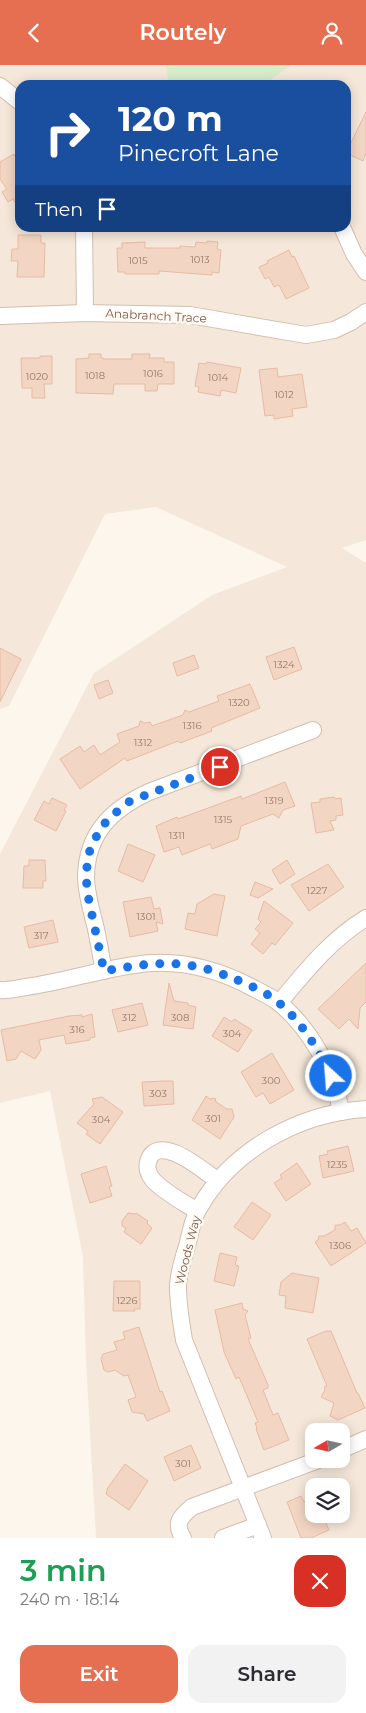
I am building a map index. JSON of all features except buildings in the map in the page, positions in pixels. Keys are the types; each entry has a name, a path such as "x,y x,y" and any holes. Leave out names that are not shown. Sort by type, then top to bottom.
{"street":[{"path":"0,86 15,98"},
{"path":"84,232 85,313"},
{"path":"344,232 354,254 366,272"},
{"name":"Anabranch Trace","path":"0,316 85,313 190,315 306,335 334,331 366,312"},
{"path":"104,971 86,878 88,855 98,833 108,819 130,801 149,792 313,730"},
{"path":"279,1003 316,960 347,931 366,918"},
{"path":"0,989 48,984 135,965 188,965 218,972 243,983 279,1003 311,1038 323,1059 340,1101 341,1112"},
{"name":"Woods Way","path":"261,1532 184,1340 179,1310 178,1285 197,1211 218,1181 239,1160 261,1143 317,1117 366,1109"},
{"path":"197,1211 152,1179 148,1171 148,1163 151,1156 159,1151 171,1151 218,1181"},
{"path":"350,1446 366,1439"},
{"path":"182,1538 178,1531 178,1522 192,1507 305,1465"},
{"path":"223,1538 261,1532"}],"shaded area":[{"path":"0,65 198,65 193,80 15,80 15,232 351,232 351,80 215,80 221,65 366,65 366,540 342,548 366,563 366,1538 96,1538 86,1362 83,1257 50,1091 0,1103 0,854 94,673 212,595 287,567 156,507 105,514 9,706 0,709"}],"green space":[{"path":"166,65 291,65 270,80 168,80"}],"route":[{"path":"220,767 149,792 130,801 108,819 98,833 88,855 86,878 104,971 135,965 161,963 188,965 218,972 243,983 272,998 288,1012 311,1038 331,1076"}]}
